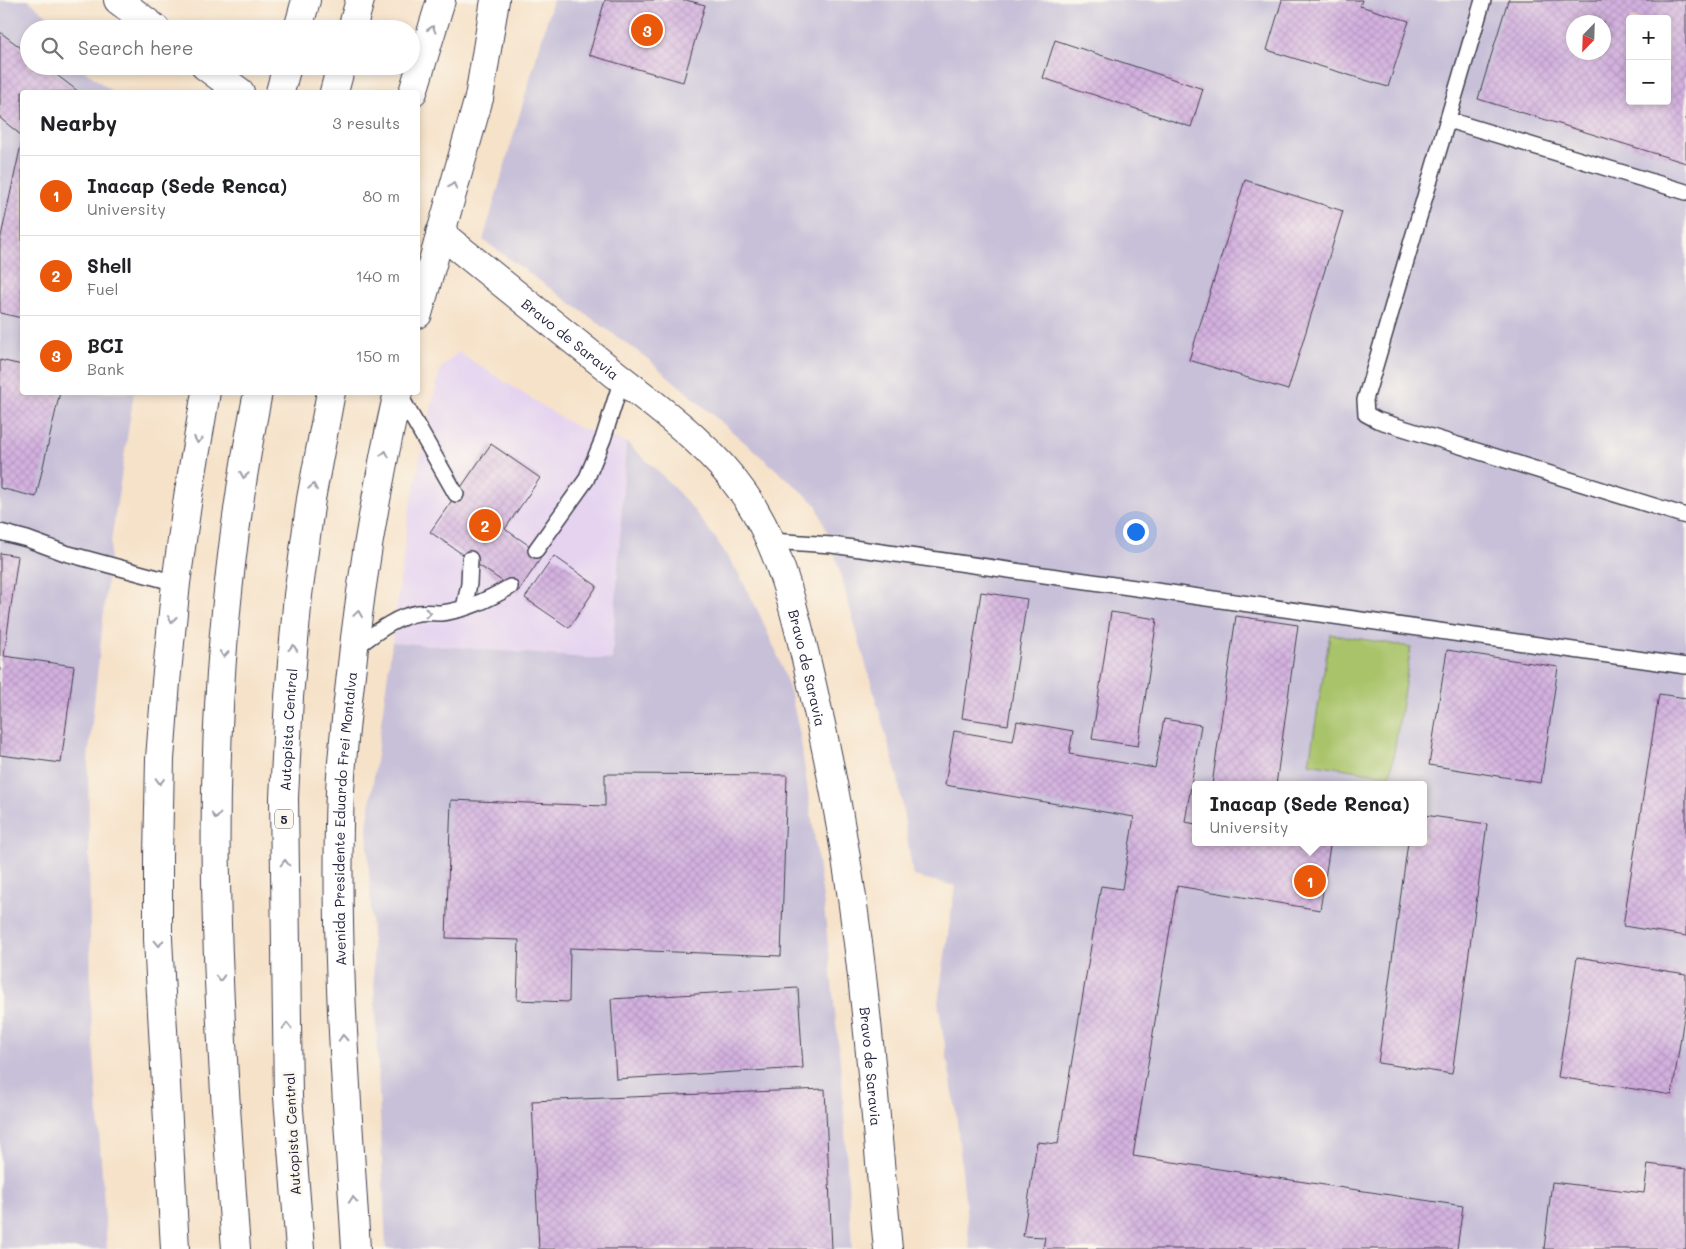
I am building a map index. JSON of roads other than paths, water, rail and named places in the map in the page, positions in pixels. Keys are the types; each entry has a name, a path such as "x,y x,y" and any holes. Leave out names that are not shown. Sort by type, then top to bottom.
{"main road":[{"path":"118,0 144,20"},
{"path":"300,20 306,0"},
{"path":"354,20 360,0"},
{"path":"420,69 441,0"},
{"path":"479,98 496,0"},
{"path":"420,307 508,0"},
{"path":"217,75 237,90"},
{"path":"281,90 285,75"},
{"path":"335,90 339,75"},
{"path":"414,90 418,75"},
{"name":"Bravo de Saravia","path":"440,233 700,442 744,494 771,541 798,626 817,706 845,854 867,1023 888,1249"},
{"path":"175,1249 158,939 160,759 176,583 205,395"},
{"path":"236,1249 225,1100 216,893 216,786 228,593 258,395"},
{"name":"Autopista Central","path":"300,1249 288,1097 284,798 289,697 298,595 311,499 330,395"},
{"name":"Avenida Presidente Eduardo Frei Montalva","path":"356,1249 342,1032 339,870 340,790 354,649 372,519 398,395"}],"lane":[{"path":"1483,0 1365,400 1366,414 1386,423 1686,516"},
{"path":"1448,120 1686,192"},
{"path":"536,550 586,480 603,438 622,379"},
{"path":"399,395 456,494"},
{"path":"0,532 27,539 65,553 176,583"},
{"path":"771,541 832,545 1686,666"},
{"path":"464,608 469,584 470,559"},
{"path":"354,649 389,624 403,618 418,613 442,613 464,608 488,600 510,586"}],"place":[{"name":"BCI","path":"647,30"},
{"name":"Shell","path":"485,525"},
{"name":"Inacap (Sede Renca)","path":"1310,881"}]}
